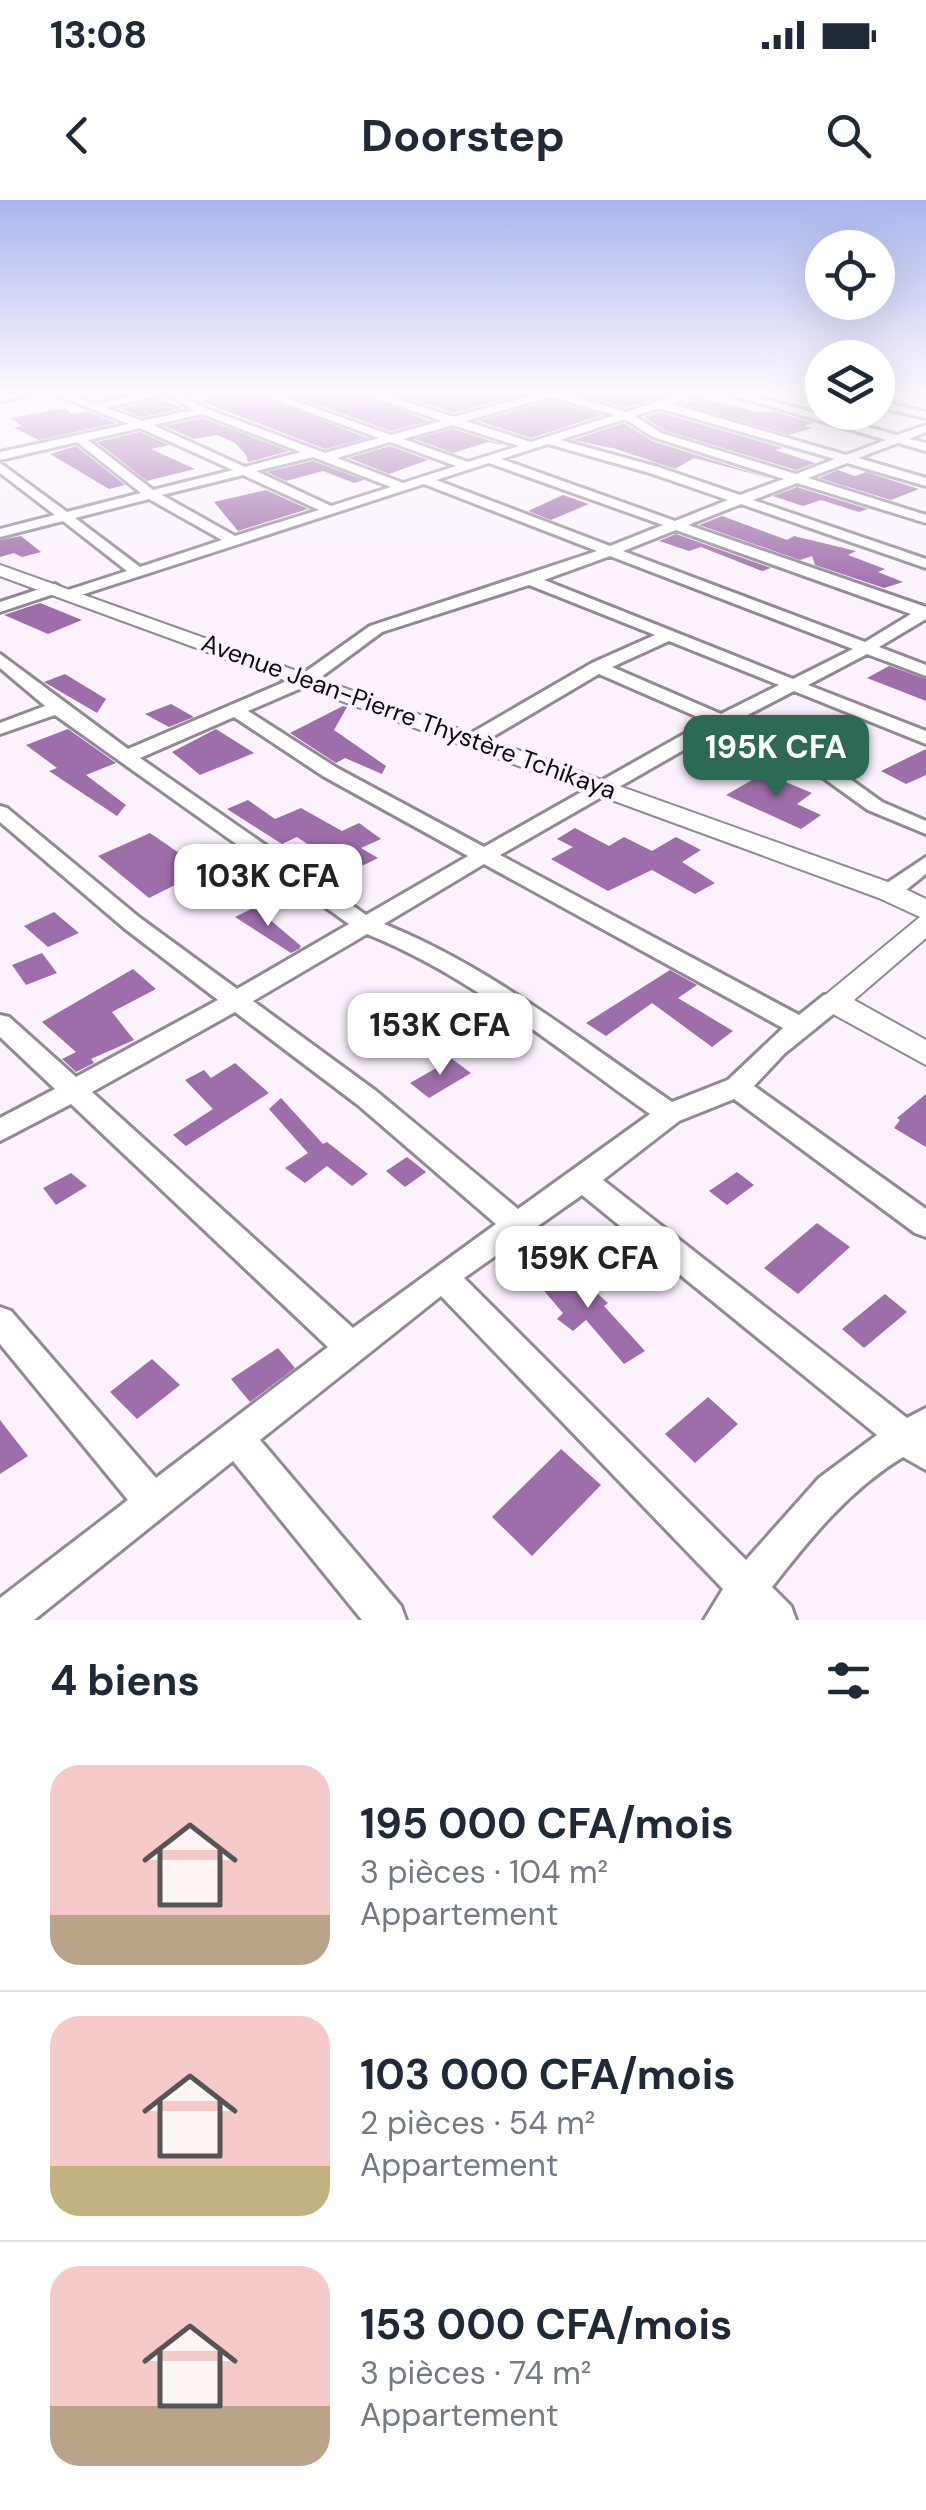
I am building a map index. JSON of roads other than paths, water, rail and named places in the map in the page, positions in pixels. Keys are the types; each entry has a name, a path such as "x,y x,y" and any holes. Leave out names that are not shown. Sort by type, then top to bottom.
{"street":[{"path":"105,459 150,494 235,542"},
{"path":"220,459 330,510"},
{"path":"0,533 297,459"},
{"path":"336,459 403,486"},
{"path":"451,459 471,467"},
{"path":"614,459 926,564"},
{"path":"736,459 926,519"},
{"path":"126,756 307,679 376,629 531,580 844,459"},
{"path":"846,459 926,482"},
{"path":"0,607 138,572 491,460 925,613"},
{"path":"0,468 138,572"},
{"path":"424,480 926,671"},
{"name":"Avenue Jean-Pierre Thystère Tchikaya","path":"0,570 890,892 925,921"},
{"path":"531,580 926,738"},
{"path":"0,1131 235,1001 719,720 865,649 925,613"},
{"path":"475,739 598,668 667,636"},
{"path":"0,659 57,708 364,924 428,950 457,968 669,1114"},
{"path":"598,668 811,760 875,806 926,828"},
{"path":"0,728 57,708"},
{"path":"236,710 330,772 801,1027"},
{"path":"0,812 132,923 367,1098 517,1225"},
{"path":"890,892 926,863"},
{"path":"3,1620 442,1277 583,1180 669,1114 736,1087 925,921"},
{"path":"834,1001 926,1054"},
{"path":"0,1023 353,1348"},
{"path":"736,1087 926,1226"},
{"path":"583,1180 919,1438"},
{"path":"442,1277 776,1620"},
{"path":"0,1321 152,1502"},
{"path":"723,1620 811,1512 848,1476 886,1446 919,1438"},
{"path":"237,1439 387,1620"}]}
